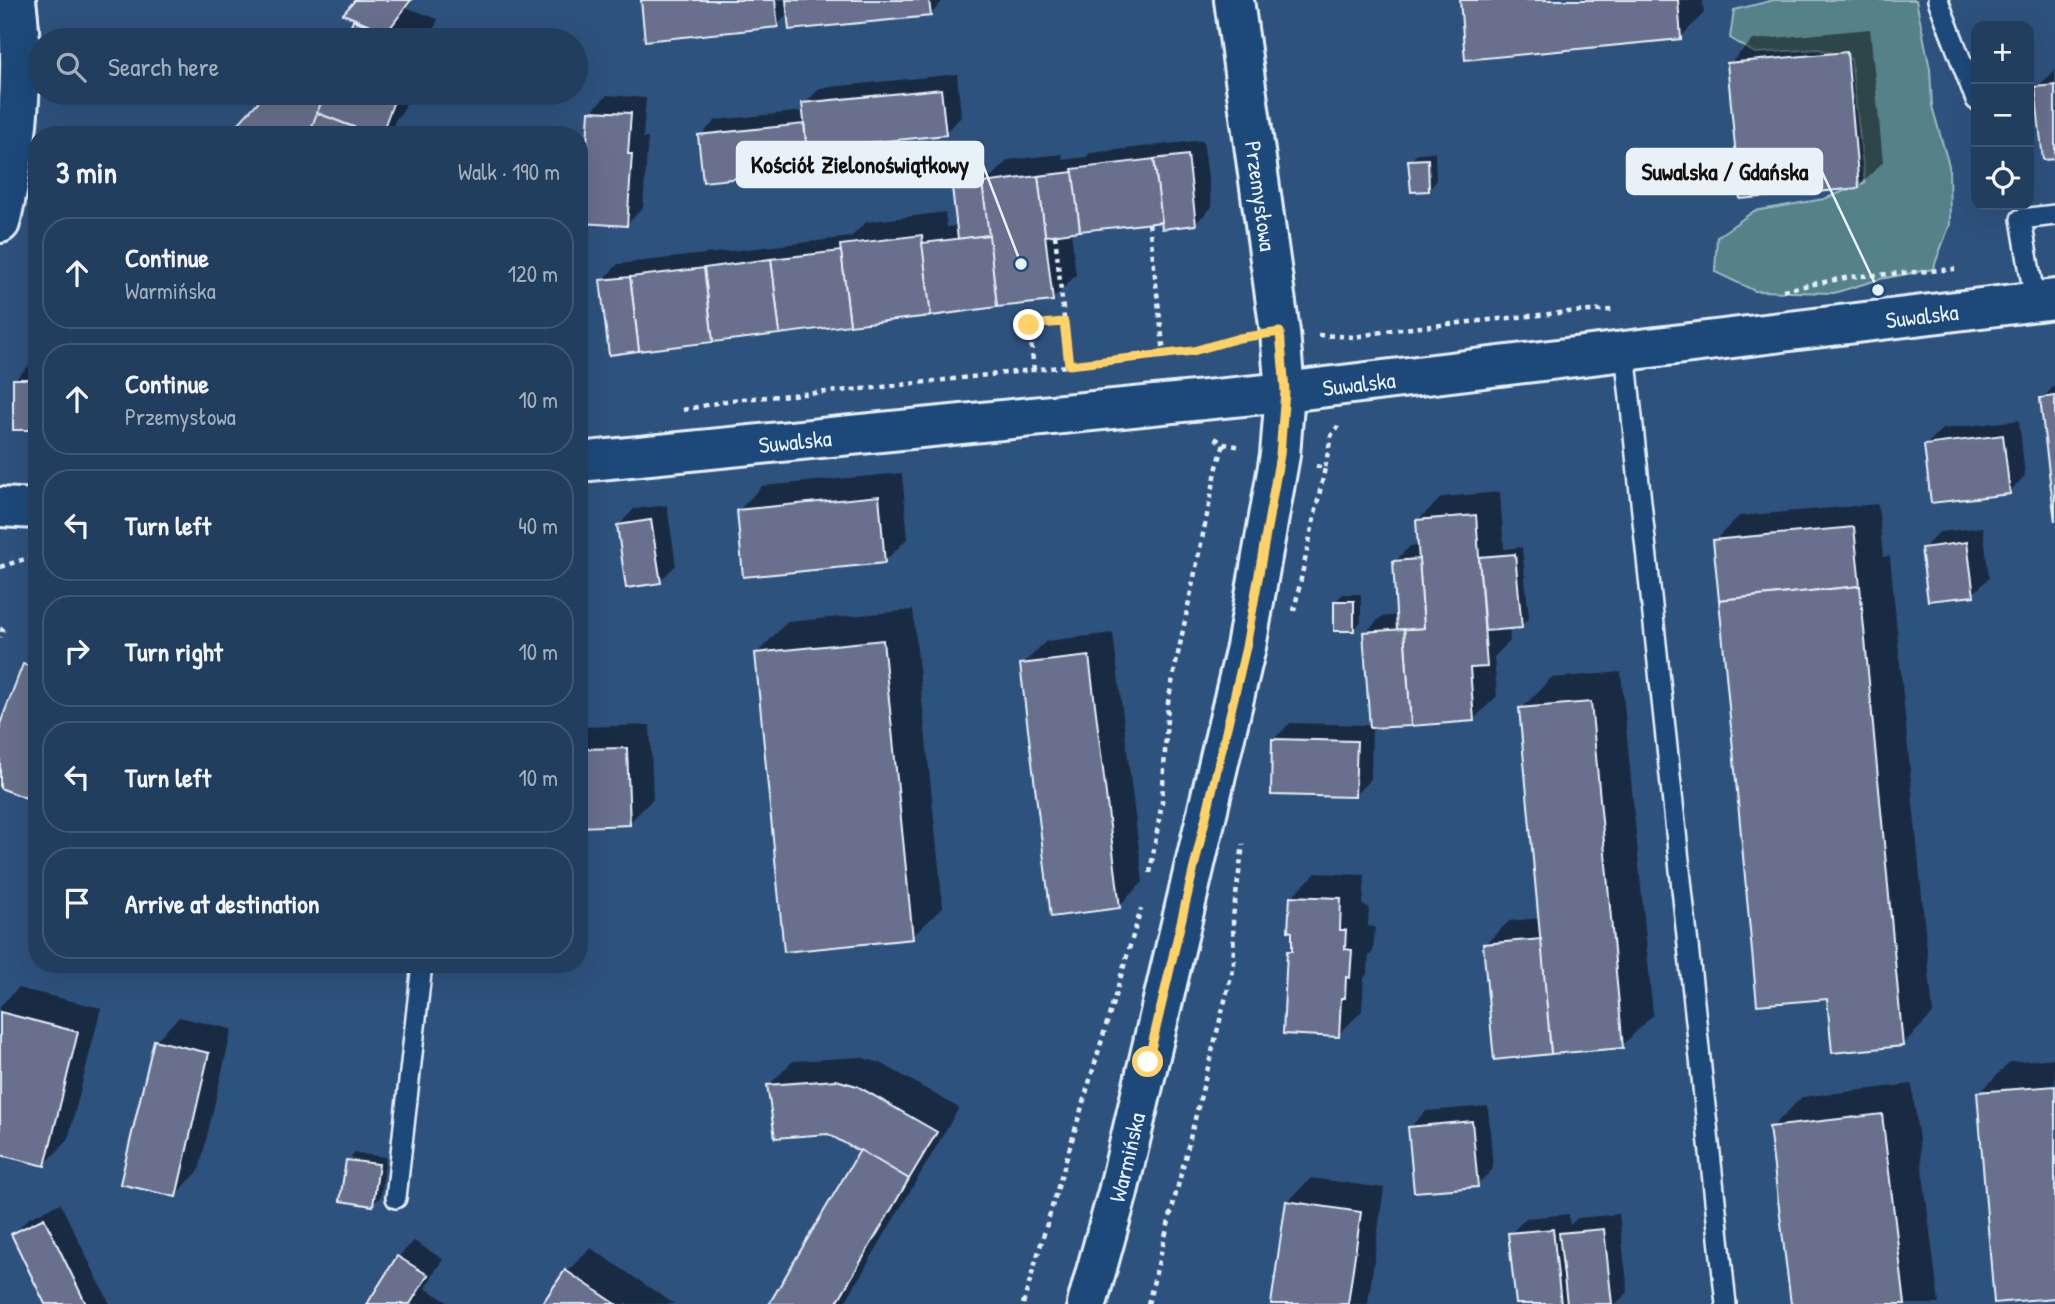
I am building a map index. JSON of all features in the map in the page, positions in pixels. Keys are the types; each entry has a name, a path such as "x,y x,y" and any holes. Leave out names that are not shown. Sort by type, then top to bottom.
{"street":[{"path":"0,223 12,173 19,90 20,28 16,0"},
{"name":"Przemysłowa","path":"1234,0 1280,332 1285,391"},
{"name":"Suwalska","path":"588,461 1285,391 2045,300"},
{"name":"Warmińska","path":"1087,1304 1118,1192 1246,647 1280,455 1285,391"},
{"path":"0,507 28,509"}],"lane":[{"path":"1938,0 1971,87"},
{"path":"2045,300 2018,212 2055,215"},
{"path":"1625,351 1726,1304"},
{"path":"396,1198 421,973"}],"path":[{"path":"1149,223 1164,355"},
{"path":"1055,234 1069,365"},
{"path":"1773,293 1850,277 1967,268"},
{"path":"1052,292 1061,291"},
{"path":"680,410 731,400 874,388 1164,355 1280,332 1355,337 1392,330 1487,320 1614,310"},
{"path":"1034,370 1029,325 1064,322"},
{"path":"1149,880 1162,802 1168,702 1224,444"},
{"path":"1291,619 1296,607 1325,468"},
{"path":"0,567 28,558"},
{"path":"0,629 3,630 0,637"},
{"path":"1148,1304 1234,965 1233,917 1244,831"},
{"path":"1023,1304 1143,905"}],"green space":[{"path":"1774,0 1916,0 1930,69 1932,106 1949,166 1950,224 1933,269 1880,279 1834,293 1755,291 1715,272 1717,237 1754,211 1824,199 1865,183 1851,59 1819,49 1755,53 1730,38 1734,10"}],"building":[{"path":"355,0 411,0 390,28 377,28 343,14"},
{"path":"641,0 775,0 778,27 645,41"},
{"path":"786,0 929,0 931,16 789,30"},
{"path":"1460,0 1678,0 1681,39 1465,60"},
{"path":"353,20 376,28 350,28"},
{"path":"1847,52 1859,188 1740,199 1727,63"},
{"path":"2055,85 2055,159 2043,160 2035,87"},
{"path":"941,89 946,135 807,149 802,103"},
{"path":"255,105 320,105 312,126 238,124"},
{"path":"320,105 392,105 384,126 351,126 317,113"},
{"path":"589,111 631,113 628,154 632,154 627,226 588,223"},
{"path":"317,113 351,126 312,126"},
{"path":"804,124 809,171 703,182 698,135"},
{"path":"1188,155 1196,225 1162,229 1154,159"},
{"path":"1154,159 1162,222 1080,231 1072,169"},
{"path":"1428,159 1429,191 1411,192 1408,160"},
{"path":"1073,172 1080,231 1045,236 1038,176"},
{"path":"1038,176 1053,301 997,307 982,183"},
{"path":"982,183 989,235 958,239 952,187"},
{"path":"922,235 931,316 850,325 840,245"},
{"path":"989,235 997,307 931,316 922,243"},
{"path":"841,251 850,325 780,334 771,259"},
{"path":"771,259 780,334 713,342 704,268"},
{"path":"704,268 713,342 639,351 630,277"},
{"path":"630,277 639,351 609,355 600,280"},
{"path":"13,379 28,379 28,430 13,430"},
{"path":"2055,396 2055,522 2040,398"},
{"path":"2003,435 2010,494 1931,503 1924,445"},
{"path":"879,496 885,563 743,577 737,510"},
{"path":"1476,515 1487,667 1470,668 1474,721 1411,726 1404,629 1424,628 1416,520"},
{"path":"651,520 661,583 626,588 617,525"},
{"path":"1854,527 1860,586 1719,600 1713,540"},
{"path":"1967,542 1974,596 1928,601 1921,548"},
{"path":"1515,554 1522,628 1485,631 1479,557"},
{"path":"1419,559 1424,628 1397,630 1393,561"},
{"path":"1860,586 1903,1046 1832,1053 1827,999 1757,1005 1719,600"},
{"path":"1334,601 1354,601 1354,631 1334,631"},
{"path":"1404,629 1411,726 1370,728 1363,632"},
{"path":"883,640 913,939 784,952 755,653"},
{"path":"1089,656 1120,908 1051,917 1020,664"},
{"path":"23,664 28,666 28,799 0,788 0,724"},
{"path":"1591,702 1623,1048 1551,1054 1519,708"},
{"path":"1272,739 1357,741 1355,797 1271,795"},
{"path":"627,748 630,825 588,827 588,749"},
{"path":"1290,896 1341,898 1340,930 1346,930 1345,949 1352,950 1350,978 1346,977 1345,998 1341,998 1339,1037 1283,1034 1287,951 1292,951 1292,932 1288,931"},
{"path":"1541,939 1551,1054 1494,1060 1483,944"},
{"path":"0,1012 78,1032 45,1166 0,1155"},
{"path":"154,1040 209,1053 176,1197 120,1184"},
{"path":"836,1080 857,1086 937,1132 909,1179 828,1134 775,1138 767,1085"},
{"path":"2055,1086 2055,1298 1994,1303 1977,1092"},
{"path":"1882,1114 1905,1304 1791,1304 1769,1127"},
{"path":"1472,1121 1478,1187 1414,1192 1408,1127"},
{"path":"860,1150 909,1179 836,1304 769,1304"},
{"path":"346,1160 379,1164 373,1206 340,1201"},
{"path":"1286,1201 1361,1212 1348,1304 1271,1304"},
{"path":"44,1218 86,1304 45,1304 11,1234"},
{"path":"1553,1229 1561,1304 1516,1304 1508,1233"},
{"path":"1604,1229 1612,1304 1567,1304 1559,1233"},
{"path":"397,1256 428,1275 410,1304 367,1304"},
{"path":"565,1270 616,1304 542,1304"}],"place":[{"name":"Kościół Zielonoświątkowy","path":"1021,264"},
{"name":"Suwalska / Gdańska","path":"1878,290"}],"route":[{"path":"1029,325 1064,322 1069,365 1193,351 1239,338 1280,332 1285,391 1280,455 1246,647 1148,1062"}]}
